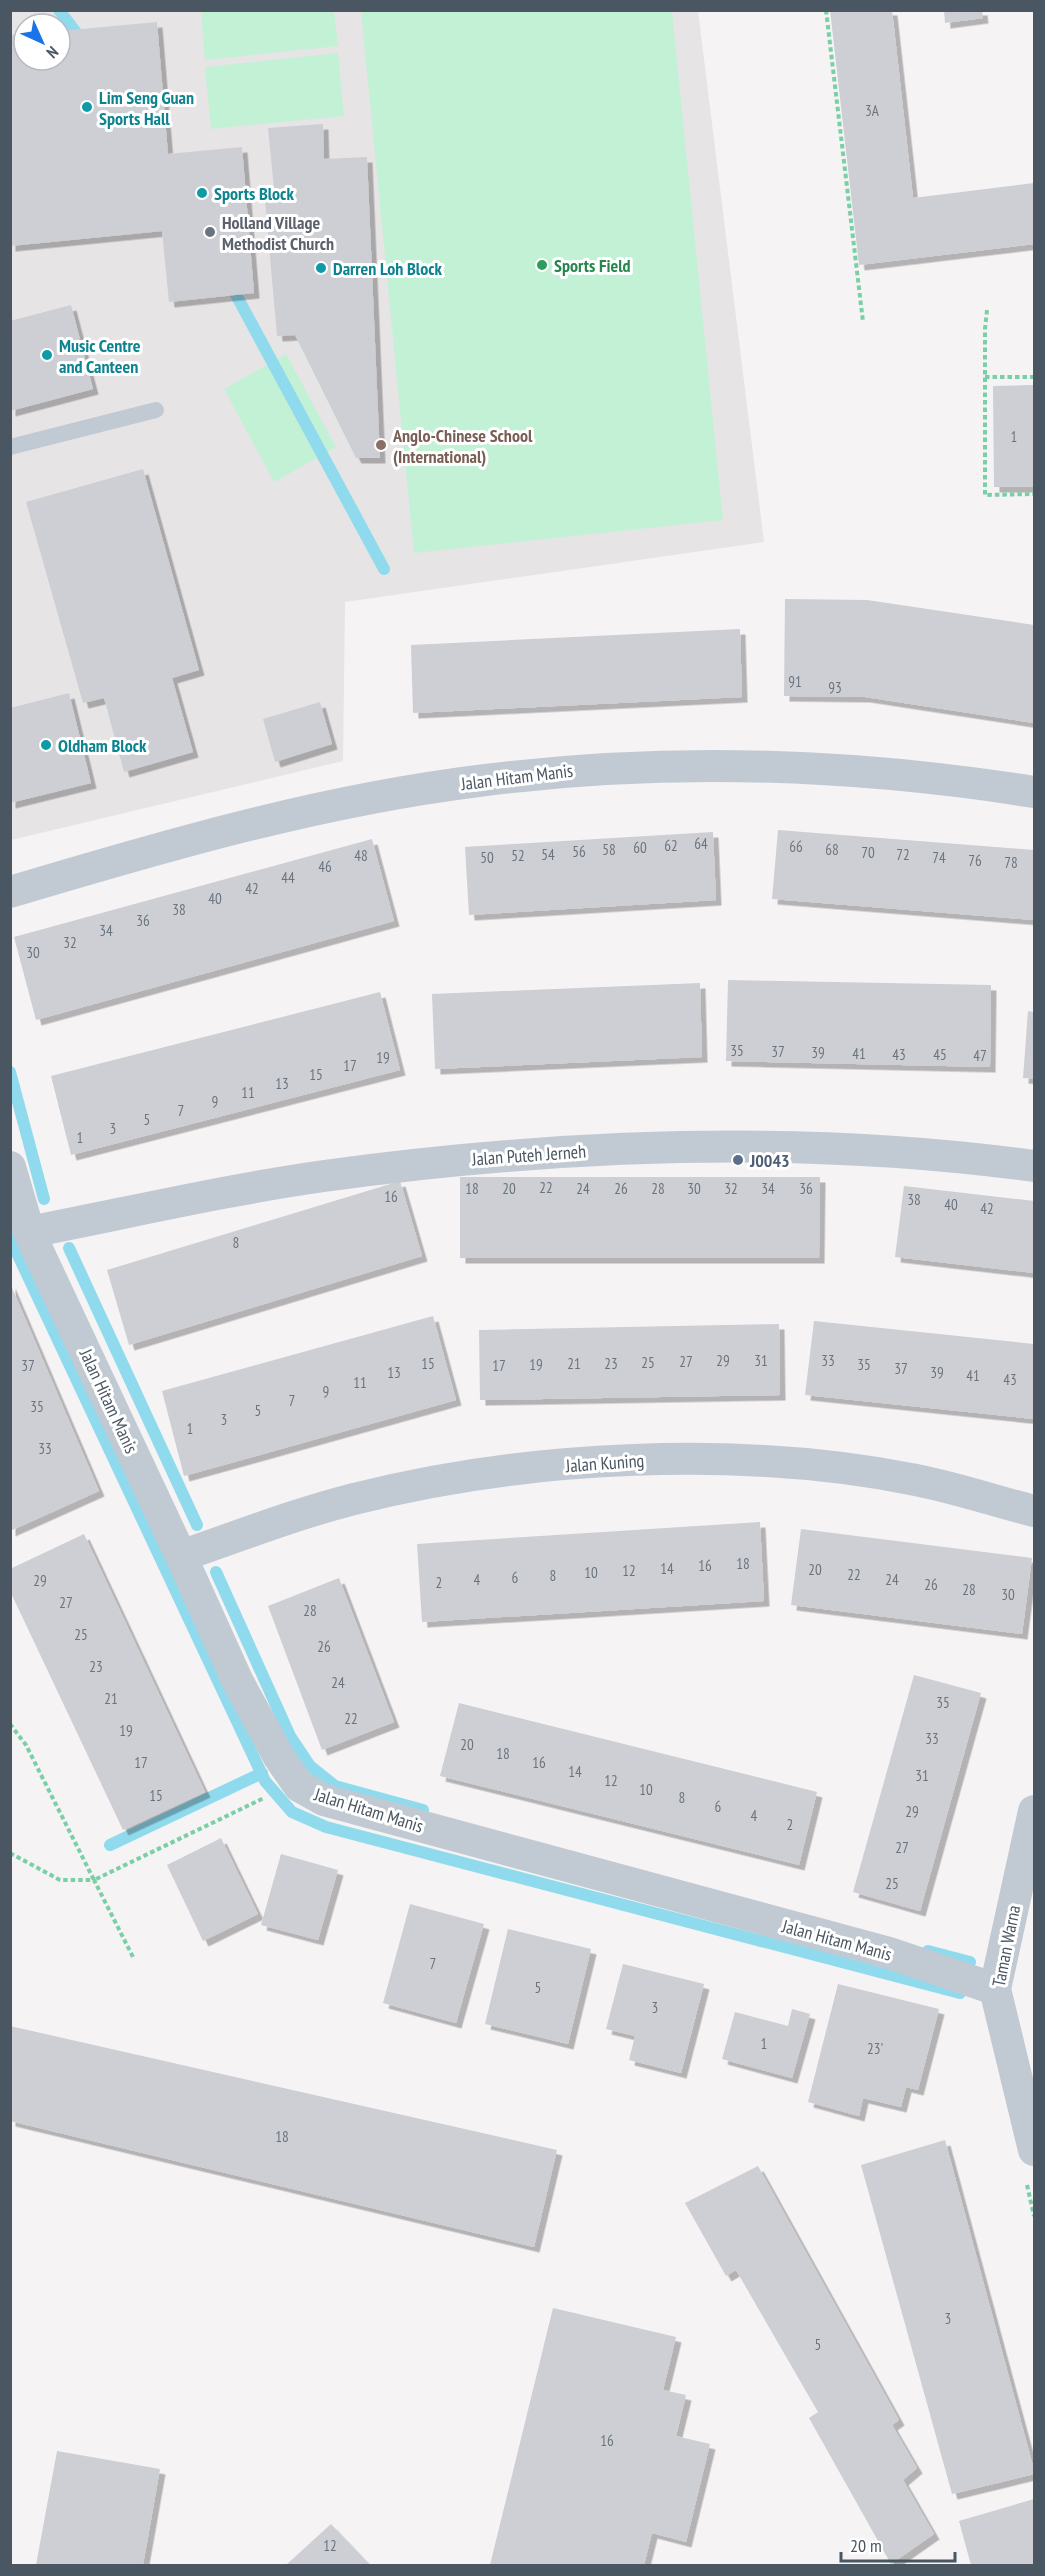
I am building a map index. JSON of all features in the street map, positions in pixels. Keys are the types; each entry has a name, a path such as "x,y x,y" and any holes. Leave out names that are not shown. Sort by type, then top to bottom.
{"street":[{"name":"Jalan Hitam Manis","path":"10,892 174,843 358,800 476,781 575,771 723,765 944,778 1035,792"},
{"name":"Jalan Puteh Jerneh","path":"28,1232 237,1190 322,1176 471,1158 600,1150 727,1146 892,1152 1035,1166"},
{"name":"Jalan Hitam Manis","path":"10,1167 28,1232 182,1556 238,1682 279,1757 299,1786 324,1800 889,1953 995,1989"},
{"name":"Jalan Kuning","path":"182,1556 320,1508 357,1498 464,1476 620,1460 764,1461 801,1464 917,1480 1035,1511"},
{"name":"Taman Warna","path":"1035,1811 995,1989 1035,2150"}],"lane":[{"path":"10,447 156,410"}],"path":[{"path":"826,10 863,322"},
{"path":"987,310 985,328 985,495 1035,494"},
{"path":"985,377 1035,377"},
{"path":"10,1724 26,1745 134,1959"},
{"path":"10,1853 60,1880 94,1880 270,1794"}],"shaded area":[{"name":"Anglo-Chinese School (International)","path":"10,11 698,11 764,542 345,602 343,761 11,840"}],"green space":[{"path":"201,11 334,11 338,46 205,60"},
{"name":"Sports Field","path":"361,11 672,11 723,520 414,553"},
{"path":"338,53 344,116 211,129 205,67"},
{"path":"286,354 336,447 274,482 224,389"}],"building":[{"path":"830,10 892,10 913,198 1034,183 1034,244 859,265"},
{"path":"944,10 982,10 983,18 945,23"},
{"name":"Lim Seng Guan Sports Hall","path":"157,22 168,154 242,147 254,293 169,302 162,231 10,246 10,35 12,35 12,72 72,72 72,30"},
{"name":"Darren Loh Block","path":"323,124 324,159 367,157 380,458 356,458 295,335 277,336 265,200 275,199 268,128"},
{"name":"Music Centre and Canteen","path":"71,305 93,389 10,411 10,321"},
{"path":"1034,385 1034,487 994,487 993,386"},
{"path":"143,469 199,670 172,678 193,752 124,772 104,698 83,703 26,502"},
{"path":"785,599 867,600 1034,625 1034,723 865,697 784,696"},
{"path":"740,629 742,697 413,713 411,645"},
{"name":"Oldham Block","path":"69,693 91,783 10,803 10,708"},
{"path":"320,702 332,744 275,762 263,719"},
{"path":"778,830 1034,850 1034,920 772,899"},
{"path":"713,832 716,900 469,915 465,847"},
{"path":"372,839 394,921 36,1020 14,937"},
{"path":"728,980 991,985 990,1067 726,1061"},
{"path":"700,983 702,1057 435,1069 432,994"},
{"path":"380,992 400,1070 71,1155 51,1076"},
{"path":"1028,1011 1034,1012 1034,1079 1023,1078"},
{"path":"460,1177 820,1177 819,1258 460,1258"},
{"path":"400,1181 422,1256 129,1345 107,1270"},
{"path":"904,1186 1034,1201 1034,1273 895,1257"},
{"path":"10,1283 99,1491 10,1531"},
{"path":"433,1316 456,1400 184,1476 162,1391"},
{"path":"814,1321 1034,1344 1034,1419 805,1395"},
{"path":"779,1324 780,1395 480,1400 479,1330"},
{"path":"760,1522 764,1601 422,1622 417,1544"},
{"path":"801,1529 1032,1558 1022,1634 791,1605"},
{"path":"84,1534 205,1792 123,1830 10,1591 10,1569"},
{"path":"339,1578 394,1722 322,1750 268,1606"},
{"path":"914,1675 981,1693 920,1911 853,1892"},
{"path":"459,1703 817,1792 799,1865 440,1776"},
{"path":"221,1838 258,1914 203,1941 167,1865"},
{"path":"281,1854 338,1870 318,1940 261,1925"},
{"path":"410,1904 484,1924 456,2023 383,2003"},
{"path":"508,1929 591,1949 568,2044 485,2024"},
{"path":"623,1964 704,1984 681,2073 629,2060 635,2036 606,2029"},
{"path":"838,1984 939,2009 918,2090 906,2087 901,2107 863,2098 859,2116 808,2102"},
{"path":"792,2009 810,2014 792,2078 722,2059 735,2012 788,2026"},
{"path":"10,2026 557,2150 534,2247 10,2121"},
{"path":"945,2140 1034,2470 1034,2474 952,2494 861,2165"},
{"path":"758,2166 899,2420 892,2425 917,2468 903,2480 934,2534 891,2564 809,2418 818,2412 736,2270 726,2276 685,2203"},
{"path":"553,2308 676,2337 663,2390 686,2395 676,2436 710,2444 686,2542 652,2533 644,2565 490,2565"},
{"path":"57,2451 160,2469 143,2565 36,2565"},
{"path":"1034,2499 1034,2565 971,2565 959,2521"},
{"path":"331,2524 370,2565 286,2565"}],"waterway":[{"path":"59,10 84,43"},
{"path":"228,280 384,569"},
{"path":"10,1072 44,1199"},
{"path":"10,1238 265,1781 292,1812 326,1827 960,1993"},
{"path":"69,1248 197,1525"},
{"path":"216,1572 290,1736 310,1766 335,1786 423,1810"},
{"path":"110,1845 262,1773"},
{"path":"928,1951 970,1962"}],"place":[{"name":"Lim Seng Guan Sports Hall","path":"87,107"},
{"name":"Sports Block","path":"202,193"},
{"name":"Holland Village Methodist Church","path":"210,232"},
{"name":"Sports Field","path":"542,265"},
{"name":"Darren Loh Block","path":"321,268"},
{"name":"Music Centre and Canteen","path":"47,355"},
{"name":"Anglo-Chinese School (International)","path":"381,445"},
{"name":"Oldham Block","path":"46,745"},
{"name":"J0043","path":"738,1160"}]}
